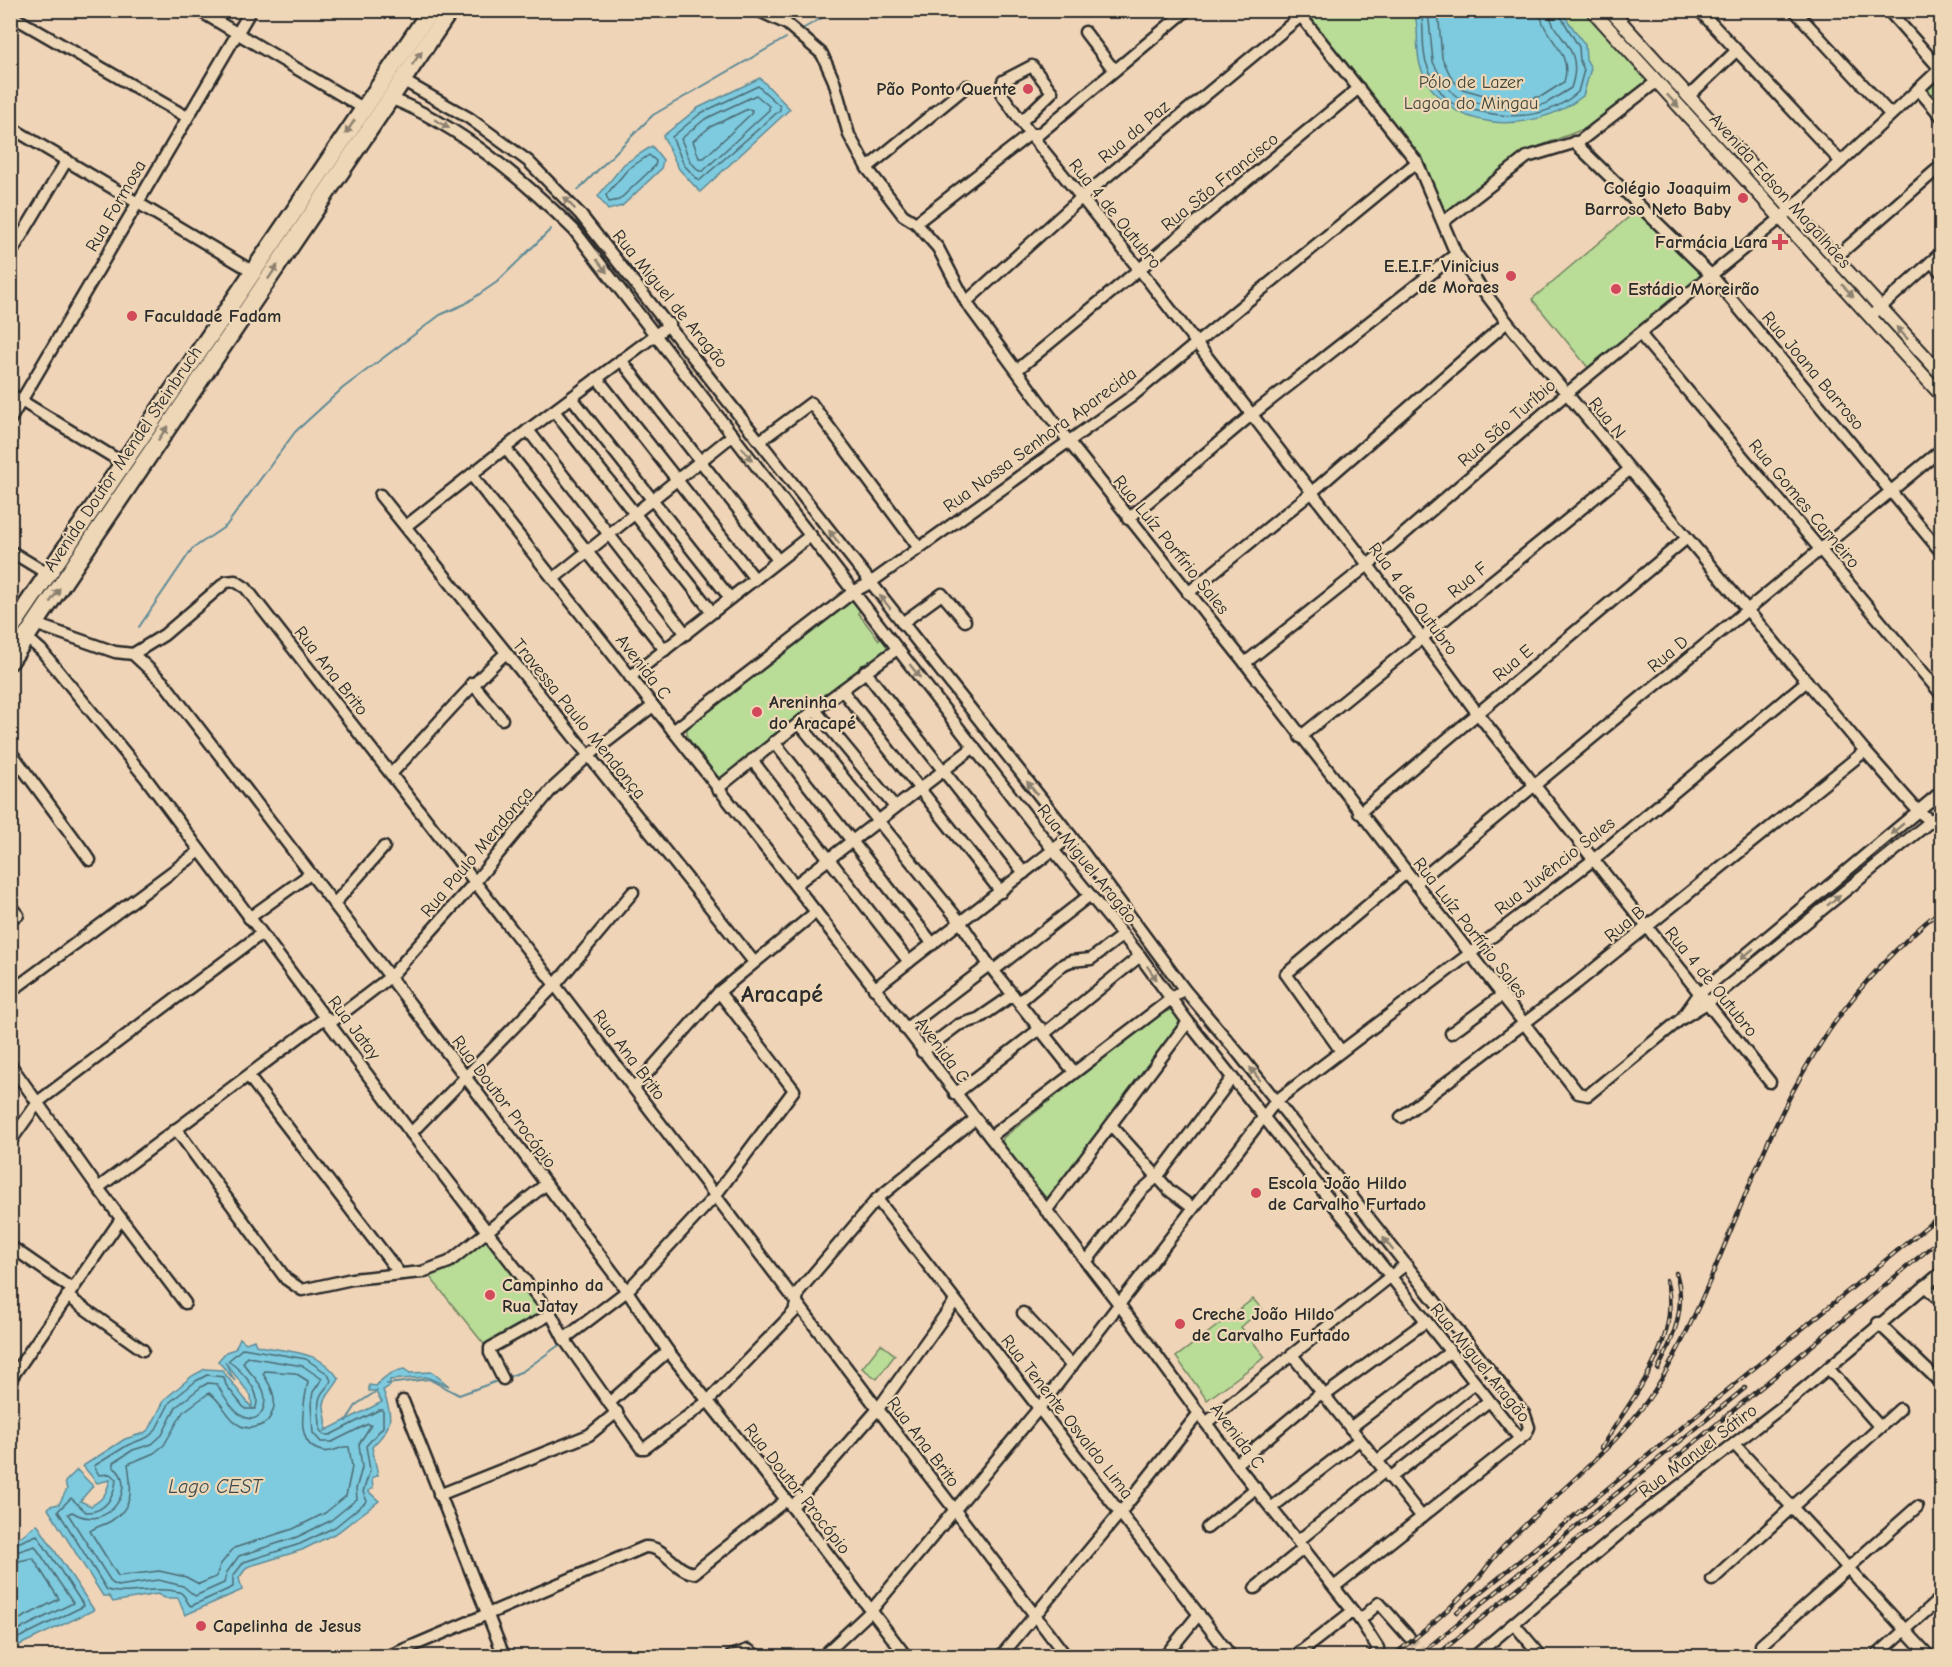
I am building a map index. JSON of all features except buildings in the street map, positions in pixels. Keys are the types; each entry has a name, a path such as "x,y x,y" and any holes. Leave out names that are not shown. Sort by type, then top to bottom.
{"highway":[{"name":"Avenida Doutor Mendel Steinbruch","path":"10,630 431,10"},
{"name":"Avenida Doutor Mendel Steinbruch","path":"10,661 450,10"}],"street":[{"path":"198,10 363,108"},
{"name":"Rua Formosa","path":"10,420 251,10"},
{"name":"Rua Luíz Porfírio Sales","path":"757,10 787,24 822,54 834,81 849,135 867,168 903,214 916,223 946,262 966,302 1128,519 1245,663 1521,1023 1578,1093 1584,1096 1681,1019"},
{"path":"916,223 1030,134 1039,134 1187,10"},
{"name":"Avenida Edson Magalhães","path":"1592,10 1656,82 1828,257 1941,396"},
{"name":"Avenida Edson Magalhães","path":"1610,10 1688,97 1786,213"},
{"path":"1699,10 1841,162"},
{"path":"1794,10 1890,114"},
{"path":"1888,10 1941,69"},
{"name":"Rua N","path":"1298,13 1417,162 1456,254 1507,322 1865,751 1918,810 1931,821"},
{"name":"Rua da Paz","path":"966,302 1081,198 1298,13"},
{"path":"10,15 187,117"},
{"path":"1085,32 1110,65 1116,69"},
{"path":"1631,55 1643,46"},
{"path":"1688,97 1736,51"},
{"name":"Rua 4 de Outubro","path":"1022,121 1052,92 1032,66 1003,81 1001,93 1030,134 1140,270 1250,416 1368,565 1422,640 1534,786 1770,1082"},
{"name":"Rua São Turíbio","path":"1245,663 1368,565 1566,394 1786,213 1941,69"},
{"name":"Rua Miguel de Aragão","path":"402,80 469,118 528,161 585,220 670,324 870,583"},
{"path":"1443,222 1527,157 1585,138 1656,82"},
{"path":"867,168 967,86"},
{"name":"Rua São Francisco","path":"1017,370 1359,88"},
{"path":"1918,89 1941,117"},
{"name":"Rua Miguel de Aragão","path":"390,98 415,108 466,139 509,171 574,230 853,592"},
{"path":"10,127 252,271"},
{"name":"Rua Joana Barroso","path":"1574,142 1712,276 1941,553"},
{"path":"10,255 67,160"},
{"name":"Rua Nossa Senhora Aparecida","path":"673,731 853,592 870,583 1131,397 1417,162"},
{"path":"1828,257 1941,165"},
{"path":"574,230 585,220"},
{"path":"1875,313 1941,252"},
{"path":"1128,519 1250,416 1456,254"},
{"path":"1931,262 1941,273"},
{"name":"Avenida Edson Magalhães","path":"1875,313 1941,375"},
{"path":"1188,593 1311,493 1507,322"},
{"path":"406,526 528,430 670,324"},
{"name":"Rua Gomes Carneiro","path":"1640,334 1941,695"},
{"path":"621,360 778,560"},
{"path":"597,378 755,579"},
{"path":"10,394 123,463"},
{"path":"572,398 730,598"},
{"path":"760,441 811,404 919,548"},
{"path":"554,411 712,612"},
{"path":"528,430 686,634"},
{"path":"553,579 733,435"},
{"path":"506,449 665,650"},
{"name":"Rua D","path":"1415,884 1941,449"},
{"name":"Rua F","path":"1300,737 1629,470"},
{"name":"Avenida C","path":"472,476 795,885 1119,1304 1236,1464 1360,1620 1376,1654"},
{"name":"Travessa Paulo Mendonça","path":"380,495 587,757 754,962"},
{"path":"630,677 810,535"},
{"name":"Rua E","path":"1359,813 1687,538"},
{"path":"10,551 48,574"},
{"name":"Rua Ana Brito","path":"133,654 170,630 226,582 235,580 246,588 476,882 1066,1656"},
{"name":"Rua Miguel Aragão","path":"853,592 1053,850 1140,956 1169,998 1226,1066 1232,1078 1520,1439 1529,1428 1525,1415 1239,1054 1184,989 1071,836 870,583"},
{"path":"902,623 942,594 965,621"},
{"path":"31,630 115,652 133,654"},
{"name":"Rua Jatay","path":"31,630 41,650 145,777 411,1132 489,1230 551,1314 564,1339 642,1449 708,1401"},
{"path":"717,789 815,710 897,649"},
{"path":"391,774 451,711 472,683 506,653"},
{"name":"Rua Doutor Procópio","path":"133,654 165,684 627,1291 668,1351 906,1656"},
{"path":"866,671 1024,873"},
{"name":"Rua Juvêncio Sales","path":"823,1656 870,1612 1040,1407 1276,1101 1593,860 1807,681"},
{"path":"472,683 502,719"},
{"path":"842,690 1001,892"},
{"name":"Rua Paulo Mendonça","path":"98,1188 390,977 476,882 552,789 587,757 653,706"},
{"path":"815,710 895,807"},
{"path":"799,723 961,923 991,968 1074,1072"},
{"path":"774,742 933,944"},
{"path":"795,885 974,747"},
{"path":"10,751 90,860"},
{"name":"Rua B","path":"1401,1117 1646,928 1865,751"},
{"path":"752,760 909,962"},
{"path":"1681,1019 1699,994 1941,791"},
{"path":"1681,1019 1707,1003 1941,812"},
{"path":"874,989 1071,836"},
{"path":"334,904 384,847"},
{"path":"10,992 200,851"},
{"path":"249,918 310,873"},
{"path":"1341,1051 1286,974 1406,873"},
{"path":"411,1132 555,985 633,892"},
{"path":"905,1029 1090,895"},
{"path":"10,906 18,915"},
{"path":"1800,909 1809,921"},
{"path":"634,1088 719,992 816,912"},
{"path":"10,1142 39,1101 261,934"},
{"path":"922,1052 958,1025 978,1018 1016,998 1064,964 1091,959 1123,935"},
{"path":"955,1094 1043,1031 1140,956"},
{"path":"990,1137 1169,998 1184,989"},
{"path":"564,1339 627,1291 715,1196 794,1090 719,992"},
{"path":"1451,1033 1501,996"},
{"path":"1047,1211 1188,1022"},
{"path":"1226,1066 1239,1054"},
{"path":"10,1064 39,1101 98,1188 185,1303"},
{"path":"249,1077 400,1274"},
{"path":"1086,1262 1141,1191 1158,1176 1232,1078"},
{"path":"708,1401 794,1312 799,1291 877,1198 975,1119"},
{"path":"1111,1125 1170,1191 1192,1208"},
{"path":"176,1130 294,1286 309,1290 332,1282 435,1269 546,1185"},
{"path":"1295,1156 1310,1144"},
{"name":"Rua Tenente Osvaldo Lima","path":"877,1198 1231,1656"},
{"path":"10,1380 121,1219"},
{"path":"10,1246 143,1350"},
{"path":"1206,1423 1405,1265"},
{"name":"Rua Manuel Sátiro","path":"1475,1656 1639,1517 1735,1444 1941,1272"},
{"path":"1925,1286 1941,1302"},
{"path":"389,1656 645,1547 660,1552 688,1572 694,1573 789,1504 878,1409 955,1301"},
{"path":"1023,1312 1072,1366"},
{"path":"503,1379 490,1348 551,1314"},
{"path":"1236,1464 1323,1395 1428,1325 1446,1316"},
{"path":"1878,1323 1941,1384"},
{"path":"609,1403 668,1351"},
{"path":"1350,1428 1450,1352"},
{"path":"1292,1355 1422,1517"},
{"path":"1827,1368 1880,1426"},
{"path":"1377,1461 1474,1383"},
{"path":"403,1401 504,1656"},
{"path":"1255,1588 1301,1544 1388,1474 1489,1401"},
{"path":"1712,1580 1900,1409"},
{"path":"439,1495 589,1435 616,1412"},
{"path":"1001,1656 1120,1513 1199,1413"},
{"path":"1334,1587 1520,1439"},
{"path":"1271,1508 1359,1440"},
{"path":"1735,1444 1929,1656"},
{"path":"1207,1528 1256,1488"},
{"path":"1761,1645 1917,1507"},
{"path":"1876,1656 1941,1598"},
{"path":"1360,1620 1379,1603 1409,1637"},
{"path":"1299,1653 1353,1611"},
{"path":"1165,1656 1199,1614"},
{"path":"1514,1624 1541,1656"},
{"path":"731,1656 754,1654"}],"green space":[{"name":"Pólo de Lazer Lagoa do Mingau","path":"1302,11 1585,11 1646,78 1646,84 1594,125 1527,151 1452,213 1442,210 1424,164"},
{"path":"1940,79 1941,82 1941,108 1926,92"},
{"name":"Estádio Moreirão","path":"1636,211 1700,271 1700,279 1590,370 1532,299"},
{"path":"849,601 857,602 861,609 858,613 879,640 884,637 889,643 888,651 725,777 718,777 687,737 687,728"},
{"path":"1172,1009 1181,1015 1180,1022 1051,1197 1045,1197 1002,1144 1003,1138 1155,1017"},
{"name":"Campinho da Rua Jatay","path":"488,1234 548,1314 487,1348 430,1277"},
{"path":"1253,1299 1262,1309 1241,1327 1265,1357 1207,1400 1176,1357"},
{"path":"881,1344 895,1355 877,1379 862,1368"}],"water":[{"path":"1414,11 1561,11 1585,45 1586,59 1591,68 1583,96 1563,109 1540,118 1515,122 1491,122 1468,116 1448,105 1431,88 1420,65"},
{"path":"760,78 790,109 700,192 679,169 663,136 698,108"},
{"path":"652,146 663,160 661,169 622,206 608,210 598,196 624,164"},
{"name":"Lago CEST","path":"240,1338 246,1343 254,1340 256,1345 302,1353 331,1369 339,1379 324,1403 327,1424 325,1431 382,1402 375,1391 369,1391 369,1385 376,1386 385,1377 404,1369 410,1373 432,1372 449,1386 426,1377 390,1380 390,1386 383,1390 390,1415 388,1427 372,1447 378,1475 372,1478 373,1488 368,1491 379,1501 338,1532 302,1550 247,1567 239,1578 242,1590 185,1615 178,1598 165,1598 157,1594 113,1602 109,1596 103,1596 48,1509 50,1506 59,1504 67,1489 65,1482 77,1470 93,1486 80,1501 91,1506 99,1501 106,1493 110,1480 97,1483 83,1466 125,1439 144,1433 150,1428 165,1399 192,1376 205,1369 222,1370 252,1408 251,1396 225,1362 235,1381 218,1361 226,1352 235,1349"},
{"path":"37,1524 94,1610 11,1649 11,1544"}],"waterway":[{"path":"804,28 836,10"},
{"path":"578,190 653,115 786,38"},
{"path":"139,627 192,549 226,526 295,432 343,388 440,315 465,304 497,282 551,229"},
{"path":"506,1378 523,1371 562,1343"},
{"path":"387,1384 429,1379 459,1395 500,1380"},
{"path":"346,1421 357,1404 377,1391"}],"tunnel":[{"path":"1409,1637 1425,1656"}],"railway":[{"path":"1392,1656 1431,1625 1467,1591 1503,1547 1610,1445 1648,1400 1685,1336 1773,1132 1814,1054 1856,994 1905,941 1942,909"},
{"path":"1457,1612 1942,1214"},
{"path":"1672,1461 1942,1238"},
{"path":"1658,1369 1677,1322 1680,1298 1676,1273"},
{"path":"1601,1448 1639,1389 1661,1346 1668,1324 1670,1302 1666,1280"},
{"path":"1418,1656 1745,1388"},
{"path":"1436,1656 1644,1484"}],"place":[{"name":"Pão Ponto Quente","path":"1028,89"},
{"name":"Colégio Joaquim Barroso Neto Baby","path":"1743,198"},
{"name":"Farmácia Lara","path":"1780,242"},
{"name":"E.E.I.F. Vinicius de Moraes","path":"1511,276"},
{"name":"Estádio Moreirão","path":"1616,289"},
{"name":"Faculdade Fadam","path":"132,316"},
{"name":"Areninha do Aracapé","path":"757,712"},
{"name":"Escola João Hildo de Carvalho Furtado","path":"1256,1193"},
{"name":"Campinho da Rua Jatay","path":"490,1295"},
{"name":"Creche João Hildo de Carvalho Furtado","path":"1180,1324"},
{"name":"Capelinha de Jesus","path":"201,1626"}],"district":[{"name":"Aracapé","path":"782,994"}]}
